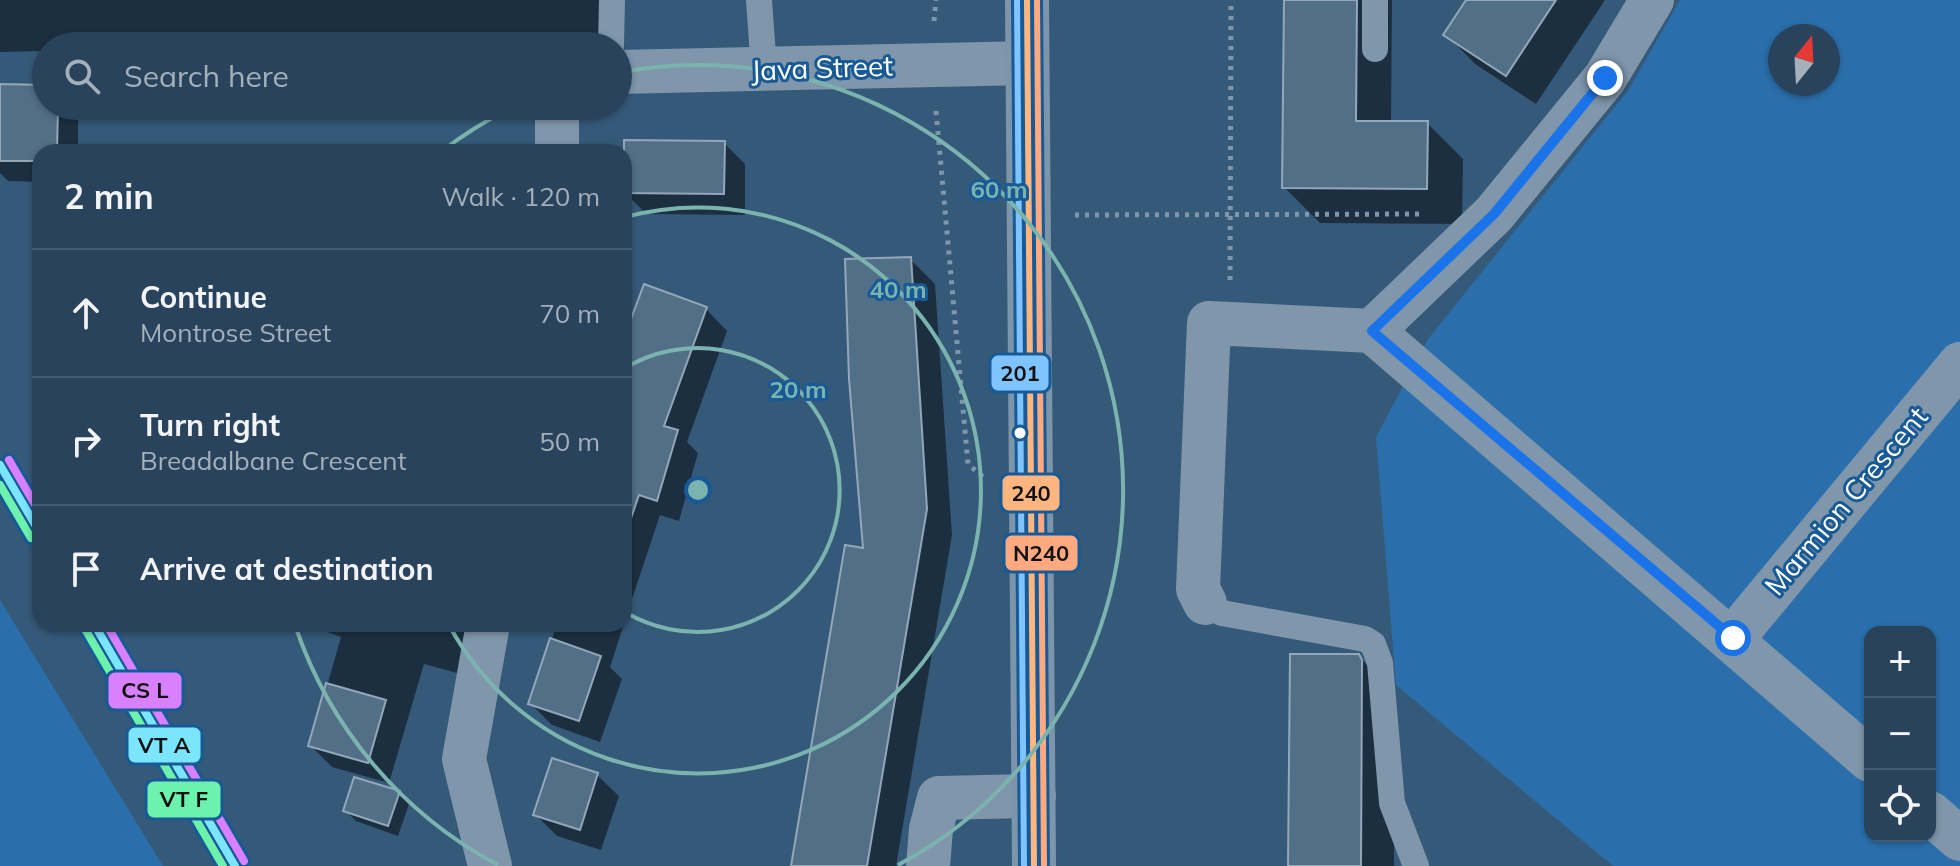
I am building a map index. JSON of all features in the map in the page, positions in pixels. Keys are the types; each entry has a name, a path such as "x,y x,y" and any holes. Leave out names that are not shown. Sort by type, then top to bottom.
{"main road":[{"path":"1027,0 1034,866"}],"street":[{"path":"1372,331 1494,214 1605,78 1652,0"},
{"name":"Java Street","path":"632,72 1027,63"},
{"path":"557,120 557,144"},
{"path":"1205,603 1198,589 1221,324 1372,331 1733,638 1864,755"},
{"name":"Marmion Crescent","path":"1733,638 1960,364"},
{"path":"487,632 464,759 490,866"},
{"path":"928,866 931,829 939,798 1034,796"},
{"path":"1936,818 1960,839"}],"lane":[{"path":"611,32 612,0"},
{"path":"759,0 764,70"},
{"path":"1375,0 1375,49"},
{"path":"1205,603 1222,613 1365,639 1373,644 1380,663 1392,803 1416,866"}],"path":[{"path":"936,0 933,65 968,464 1033,519"},
{"path":"1221,324 1229,214 1231,0"},
{"path":"1029,216 1494,214"}],"shaded area":[{"path":"1680,0 1960,0 1960,866 1613,866 1396,685 1376,437 1428,339 1629,89"},
{"path":"0,600 163,866 0,866"}],"building":[{"path":"1284,0 1357,0 1356,121 1428,121 1427,189 1282,188"},
{"path":"1466,0 1556,0 1506,76 1443,35"},
{"path":"0,84 32,85 32,120 58,120 57,144 32,144 32,161 0,161"},
{"path":"624,140 725,141 724,194 632,193 632,144 624,144"},
{"path":"911,257 927,509 867,866 791,866 845,545 863,548 849,379 845,259"},
{"path":"644,284 707,307 664,426 678,430 657,501 639,495 632,515 632,316"},
{"path":"550,638 601,656 579,721 528,704"},
{"path":"1290,654 1359,654 1362,660 1361,866 1288,866"},
{"path":"326,683 386,700 368,763 308,746"},
{"path":"552,758 598,773 580,830 533,815"},
{"path":"354,777 400,791 388,826 343,811"}],"transit line":[{"name":"201","path":"1017,0 1024,866"},
{"name":"240","path":"1027,0 1034,866"},
{"name":"N240","path":"1037,0 1044,866"},
{"path":"9,460 32,499"},
{"path":"0,465 32,519"},
{"path":"0,485 31,538"},
{"path":"87,632 223,866"},
{"path":"99,632 235,866"},
{"path":"111,632 244,861"}],"route":[{"path":"1605,78 1494,214 1372,331 1733,638"}]}
